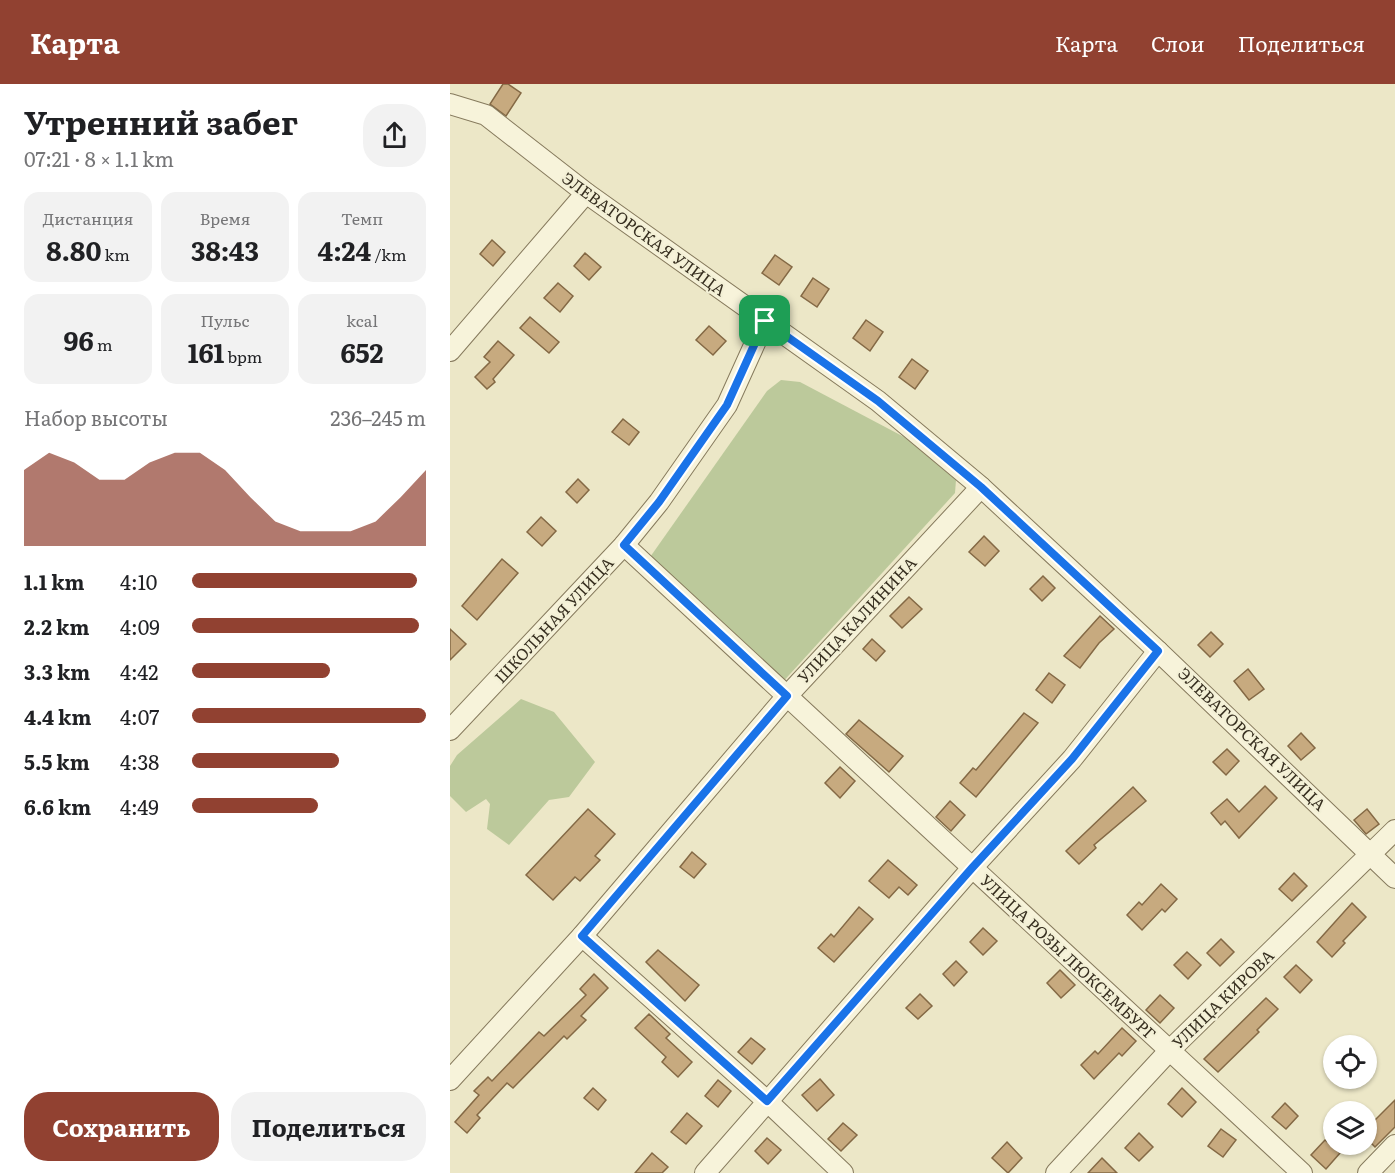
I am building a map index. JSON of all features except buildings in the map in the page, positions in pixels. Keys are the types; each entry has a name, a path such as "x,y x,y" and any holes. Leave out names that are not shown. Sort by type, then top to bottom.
{"street":[{"name":"ЭЛЕВАТОРСКАЯ УЛИЦА","path":"450,104 486,115 586,193 878,401 981,487 1158,651 1395,878"},
{"path":"450,351 586,193"},
{"name":"ШКОЛЬНАЯ УЛИЦА","path":"450,730 624,545 659,502 727,405 765,321"},
{"name":"УЛИЦА КАЛИНИНА","path":"450,1080 582,936 787,696 981,487"},
{"name":"УЛИЦА РОЗЫ ЛЮКСЕМБУРГ","path":"624,545 1302,1173"},
{"path":"705,1173 972,868 1072,759 1158,651"},
{"name":"УЛИЦА КИРОВА","path":"1056,1173 1169,1051 1395,830"},
{"path":"582,936 767,1101 843,1173"},
{"path":"1368,1173 1395,1145"}],"green space":[{"path":"781,380 800,382 906,438 956,480 955,493 780,685 648,560 767,391"},
{"path":"521,699 554,712 595,762 569,797 549,800 509,845 487,829 490,804 486,799 466,812 450,796 450,766 457,755"}],"route":[{"path":"765,321 878,401 981,487 1158,651 1072,759 972,868 767,1101 582,936 787,696 624,545 659,502 727,405 765,321"}]}
